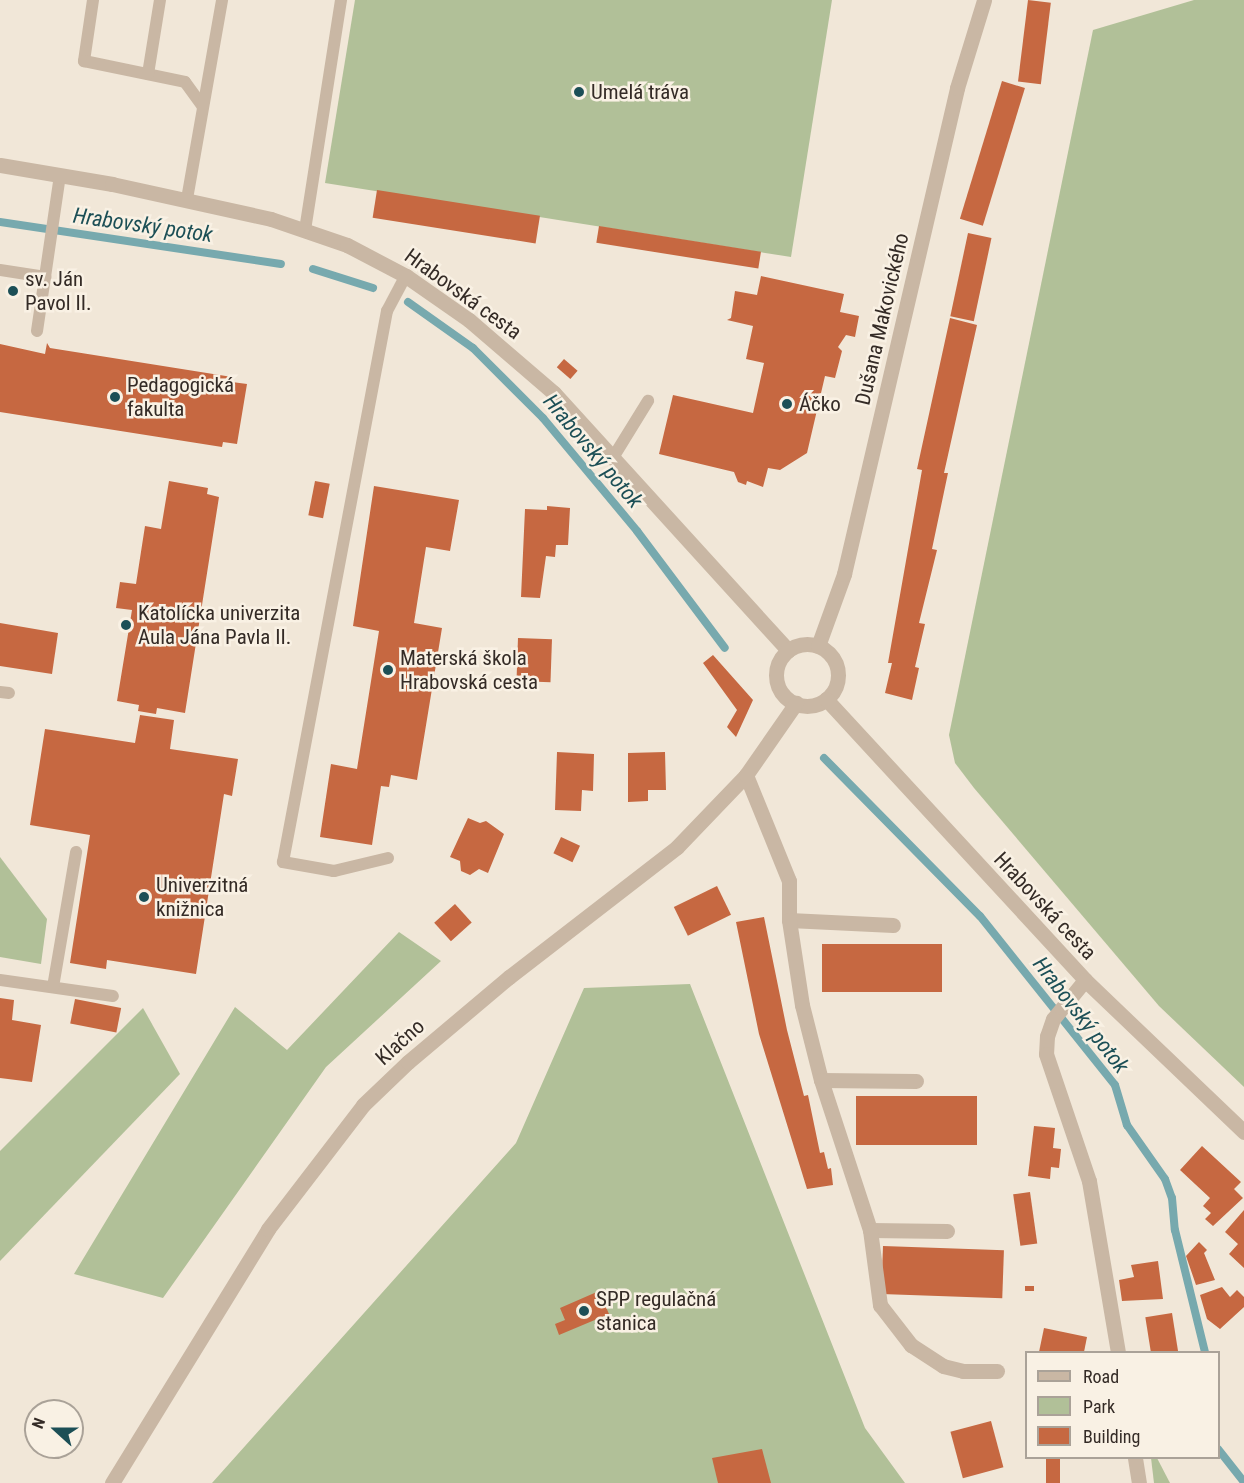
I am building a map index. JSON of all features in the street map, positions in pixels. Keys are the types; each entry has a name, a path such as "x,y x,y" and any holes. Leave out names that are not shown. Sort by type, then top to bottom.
{"street":[{"name":"Dušana Makovického","path":"819,646 844,574 957,88 984,0"},
{"name":"Hrabovská cesta","path":"0,165 60,174 188,199 305,230 347,245 406,276 469,320 530,371 614,456 788,650"},
{"path":"808,644 819,646 828,652 837,670 837,681 826,699 806,706 786,698 776,679 781,658 788,650 808,644"},
{"name":"Hrabovská cesta","path":"826,699 1085,980 1244,1132"},
{"name":"Klačno","path":"112,1483 268,1229 316,1162 363,1105 408,1062 509,977 668,855 715,811 746,775 796,703"},
{"path":"746,775 789,881 789,920 802,1005 821,1080 870,1230 880,1305 911,1345 943,1366 963,1371 997,1371"},
{"path":"789,920 893,925"},
{"path":"1085,980 1053,1018 1047,1036 1046,1054 1089,1181 1118,1351"},
{"path":"821,1080 916,1081"},
{"path":"870,1230 947,1231"},
{"path":"1135,1459 1139,1483"}],"lane":[{"path":"93,0 84,61 185,82 202,105"},
{"path":"148,74 160,0"},
{"path":"188,199 202,105 222,0"},
{"path":"305,230 341,0"},
{"path":"37,331 60,174"},
{"path":"0,270 45,277"},
{"path":"388,858 334,871 283,862 387,311 406,276"},
{"path":"614,456 648,401"},
{"path":"53,987 76,852"},
{"path":"0,980 113,996"}],"green space":[{"name":"Umelá tráva","path":"355,0 832,0 791,257 325,183"},
{"path":"1194,0 1244,0 1244,1087 1159,1006 974,788 955,763 949,735 1093,30"},
{"path":"0,857 47,919 41,964 0,957"},
{"path":"399,932 441,961 326,1067 163,1298 74,1274 235,1007 287,1050"},
{"path":"690,984 865,1428 905,1483 212,1483 516,1143 584,988"},
{"path":"143,1008 180,1074 0,1261 0,1151"},
{"path":"1151,1459 1158,1459 1170,1483 1154,1483"}],"building":[{"path":"1028,0 1051,3 1041,84 1018,81"},
{"path":"1002,81 1025,88 983,226 960,219"},
{"path":"377,190 540,216 536,243 373,218"},
{"path":"599,226 761,252 758,268 596,243"},
{"path":"968,233 991,238 974,321 950,316"},
{"name":"Áčko","path":"761,276 844,294 840,312 859,316 855,337 846,335 838,347 842,351 835,378 825,376 807,453 780,470 768,468 763,487 747,481 746,485 738,482 734,472 659,454 673,395 753,413 764,363 746,359 753,326 727,320 731,318 735,291 757,295"},
{"path":"950,318 977,325 944,473 948,473 932,549 937,550 919,623 925,624 915,667 919,668 912,700 885,693 892,663 888,663 922,470 917,469"},
{"name":"Pedagogická fakulta","path":"47,343 50,348 232,377 232,382 247,384 237,444 223,442 222,447 0,412 0,344 45,354"},
{"path":"564,359 578,371 570,379 557,367"},
{"path":"169,481 208,488 207,494 219,497 185,713 157,708 156,714 138,711 139,705 117,701 132,610 116,608 120,582 136,584 145,526 161,529"},
{"path":"315,481 330,484 323,518 308,515"},
{"path":"374,486 459,500 450,551 426,547 414,623 442,628 417,780 391,775 389,787 381,786 372,845 320,837 331,764 357,769 379,631 353,626"},
{"path":"547,506 570,508 568,545 556,545 555,557 546,556 540,598 521,597 525,509 547,510"},
{"path":"0,623 58,633 52,674 0,666"},
{"path":"518,638 552,639 550,682 516,681"},
{"path":"713,655 753,700 736,737 727,727 737,710 703,663"},
{"name":"Univerzitná knižnica","path":"140,715 174,720 170,749 238,759 232,796 224,794 196,974 107,960 106,969 70,963 90,835 30,825 45,729 135,743"},
{"path":"557,752 594,754 593,791 582,790 581,811 555,810"},
{"path":"665,752 666,790 648,790 648,801 628,802 628,753"},
{"path":"468,818 480,823 486,821 504,834 488,873 479,869 470,875 461,871 460,861 450,857"},
{"path":"561,837 580,846 572,862 553,853"},
{"path":"717,886 731,915 688,936 674,907"},
{"path":"455,904 472,923 451,941 434,923"},
{"path":"764,917 787,1030 804,1096 808,1095 820,1153 824,1152 828,1169 831,1168 833,1185 807,1189 759,1034 736,922"},
{"path":"822,944 942,944 942,992 822,992"},
{"path":"0,998 14,1000 12,1020 41,1025 32,1082 0,1078"},
{"path":"75,999 121,1008 116,1033 70,1024"},
{"path":"856,1096 977,1096 977,1145 856,1145"},
{"path":"1034,1126 1055,1128 1053,1148 1061,1149 1059,1168 1051,1167 1050,1179 1028,1176"},
{"path":"1202,1146 1241,1182 1234,1189 1243,1198 1213,1226 1205,1219 1211,1213 1203,1206 1210,1198 1180,1170"},
{"path":"1030,1192 1037,1243 1020,1246 1013,1194"},
{"path":"1244,1210 1244,1268 1229,1254 1238,1244 1225,1232"},
{"path":"1199,1242 1207,1250 1204,1253 1215,1280 1196,1285 1186,1256"},
{"path":"883,1246 1004,1250 1002,1298 881,1294"},
{"path":"1158,1261 1163,1299 1122,1301 1119,1280 1134,1277 1131,1265"},
{"path":"1025,1286 1034,1286 1034,1291 1025,1291"},
{"path":"1222,1287 1230,1297 1237,1290 1244,1297 1244,1307 1220,1329 1207,1319 1200,1295"},
{"name":"SPP regulačná stanica","path":"599,1291 609,1314 559,1335 555,1324 565,1320 560,1308"},
{"path":"1172,1313 1178,1351 1151,1351 1145,1317"},
{"path":"1044,1328 1087,1337 1084,1351 1039,1351"},
{"path":"991,1421 1003,1467 963,1478 950,1432"},
{"path":"762,1449 771,1483 718,1483 712,1458"},
{"path":"1046,1459 1060,1459 1060,1483 1046,1483"}],"waterway":[{"name":"Hrabovský potok","path":"0,222 281,264"},
{"name":"Hrabovský potok","path":"313,269 373,288"},
{"name":"Hrabovský potok","path":"408,302 473,348 543,418 637,531 725,648"},
{"name":"Hrabovský potok","path":"824,758 980,916 1115,1085 1127,1125 1165,1179 1172,1198 1175,1230 1205,1351"},
{"name":"Hrabovský potok","path":"1220,1452 1244,1482"}],"place":[{"name":"Umelá tráva","path":"579,92"},
{"name":"sv. Ján Pavol II.","path":"13,291"},
{"name":"Pedagogická fakulta","path":"115,397"},
{"name":"Áčko","path":"787,404"},
{"name":"Katolícka univerzita Aula Jána Pavla II.","path":"126,625"},
{"name":"Materská škola Hrabovská cesta","path":"388,670"},
{"name":"Univerzitná knižnica","path":"144,897"},
{"name":"SPP regulačná stanica","path":"584,1311"}]}
